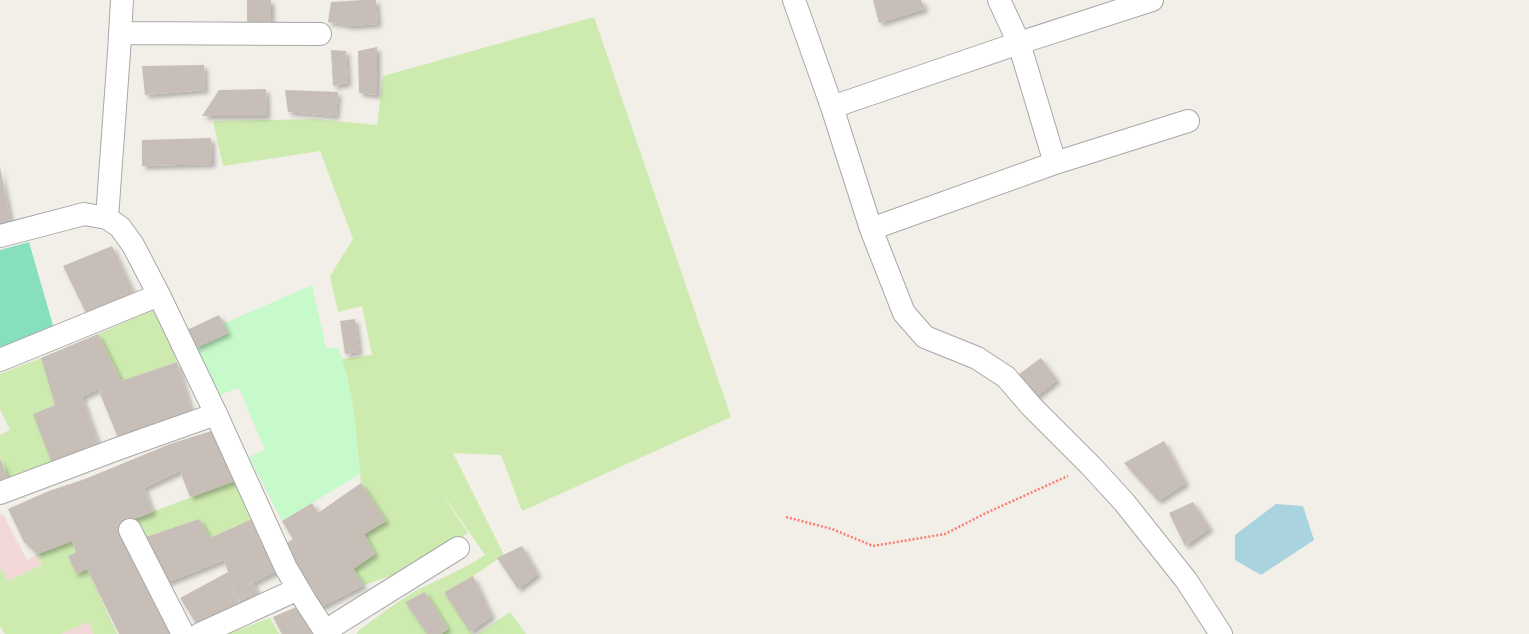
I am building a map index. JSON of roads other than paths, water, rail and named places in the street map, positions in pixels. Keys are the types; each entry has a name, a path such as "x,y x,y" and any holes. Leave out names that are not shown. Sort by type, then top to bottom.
{"street":[{"path":"107,218 122,0"},
{"path":"794,0 832,107 871,229 904,313 925,336 977,358 1006,377 1031,406 1091,466 1124,502 1186,580 1221,634"},
{"path":"999,0 1018,43 1055,164"},
{"path":"832,107 1018,43 1152,0"},
{"path":"120,33 320,34"},
{"path":"871,229 1055,164 1188,121"},
{"path":"0,236 84,214 107,218 120,227 133,245 159,296 216,414 286,568 326,632 458,548"},
{"path":"0,360 159,296"},
{"path":"0,493 216,414"},
{"path":"130,530 182,634"},
{"path":"200,634 298,589"}],"water":[{"path":"1276,504 1303,506 1314,540 1261,575 1235,560 1235,535"}]}
